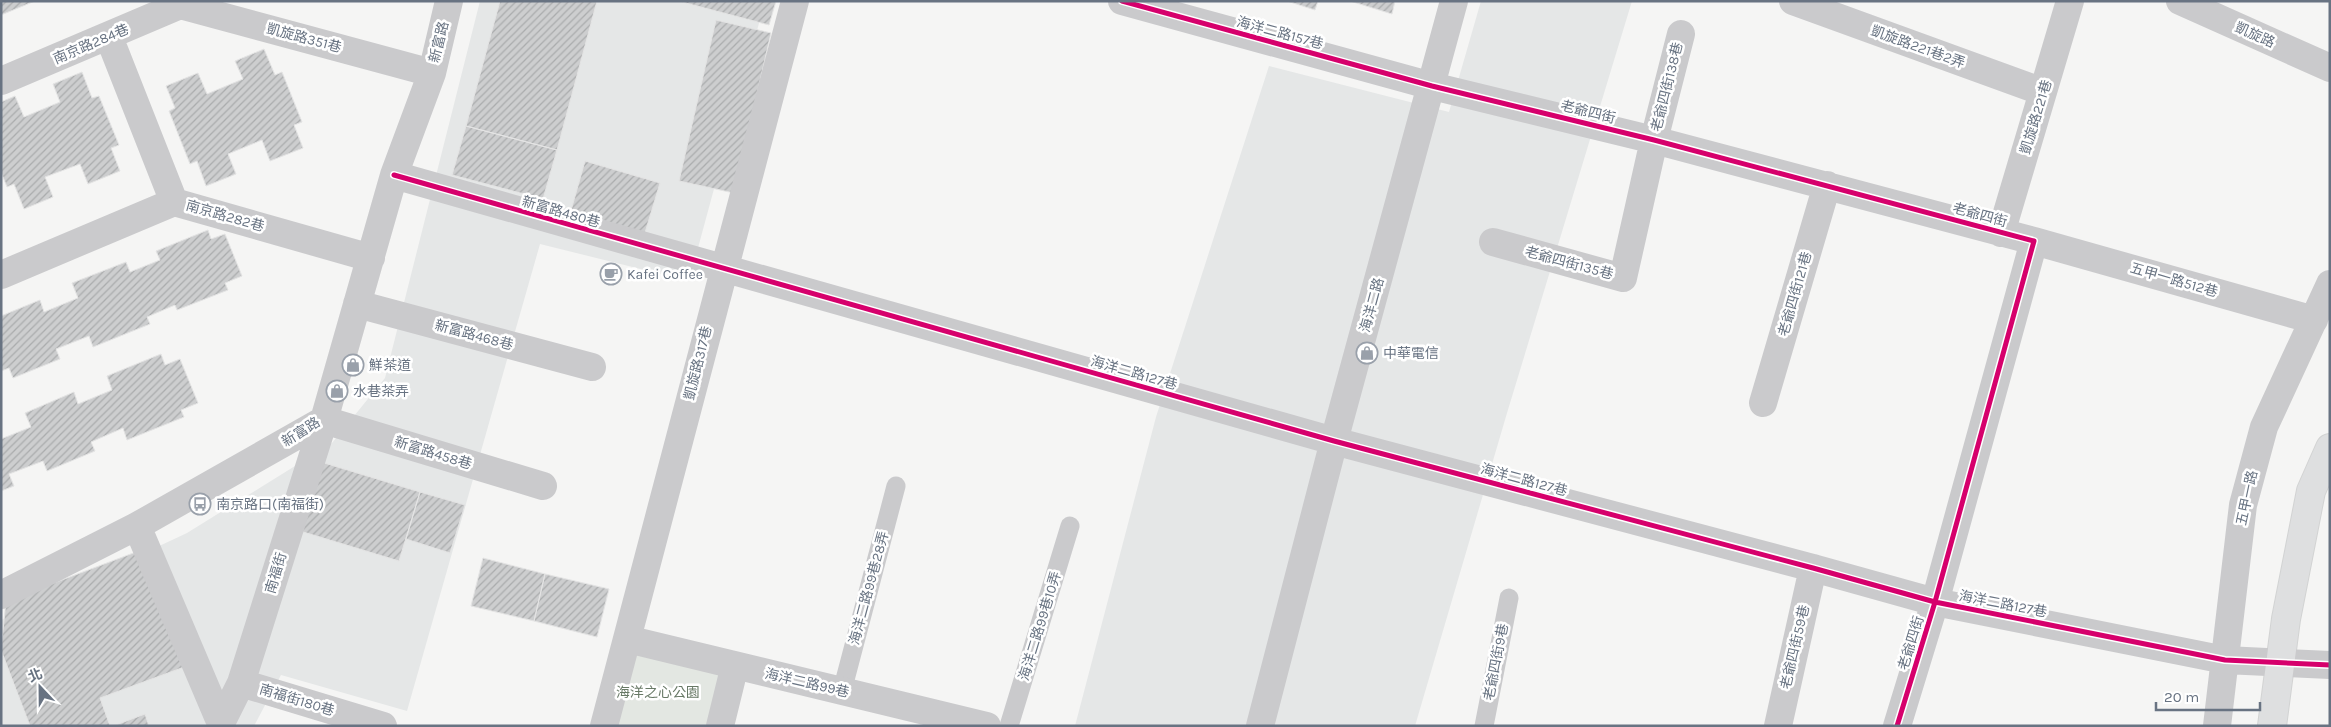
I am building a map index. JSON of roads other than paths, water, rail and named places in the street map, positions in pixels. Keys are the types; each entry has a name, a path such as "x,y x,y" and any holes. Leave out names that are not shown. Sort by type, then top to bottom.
{"main road":[{"path":"2272,726 2286,619 2311,491 2330,448"}],"street":[{"name":"新富路","path":"1,595 138,526 324,420 394,175 432,72 449,1"},
{"name":"凱旋路317巷","path":"604,726 795,1"},
{"name":"海洋二路157巷","path":"1122,1 1432,86"},
{"name":"海洋二路","path":"1260,726 1334,441 1454,1"},
{"name":"凱旋路221巷2弄","path":"1793,1 2043,92"},
{"name":"凱旋路221巷","path":"2001,233 2070,1"},
{"name":"凱旋路","path":"2180,1 2330,68"},
{"name":"凱旋路351巷","path":"179,3 432,72"},
{"name":"南京路284巷","path":"1,81 108,37 179,3"},
{"name":"老爺四街138巷","path":"1654,140 1681,34"},
{"path":"108,37 174,202"},
{"name":"老爺四街","path":"1432,86 1654,140 2034,241 1935,602 1897,726"},
{"name":"老爺四街135巷","path":"1493,242 1623,278 1654,140"},
{"name":"新富路480巷","path":"394,175 723,270"},
{"name":"老爺四街121巷","path":"1763,403 1827,185"},
{"name":"南京路282巷","path":"1,275 174,202 371,258"},
{"name":"五甲一路512巷","path":"2034,241 2314,320"},
{"name":"海洋二路127巷","path":"723,270 1334,441 1935,602 2225,660 2330,665"},
{"name":"五甲一路","path":"2217,726 2243,505 2264,427 2330,284"},
{"name":"新富路468巷","path":"357,304 592,366"},
{"name":"新富路458巷","path":"324,420 543,486"},
{"name":"南福街","path":"221,724 241,684 324,420"},
{"name":"南福街","path":"138,526 221,724"},
{"name":"老爺四街59巷","path":"1778,726 1813,568"},
{"name":"海洋二路99巷","path":"627,640 987,726"},
{"path":"720,726 735,665"},
{"name":"南福街180巷","path":"241,684 382,726"}],"lane":[{"name":"海洋二路99巷28弄","path":"842,691 896,486"},
{"name":"海洋二路99巷10弄","path":"1009,726 1070,526"},
{"name":"老爺四街9巷","path":"1484,726 1509,598"}],"place":[{"name":"Kafei Coffee","path":"611,274"},
{"name":"中華電信","path":"1367,353"},
{"name":"鮮茶道","path":"353,365"},
{"name":"水巷茶弄","path":"337,391"},
{"name":"南京路口(南福街)","path":"200,504"}],"park label":[{"name":"海洋之心公園","path":"658,692"}]}
